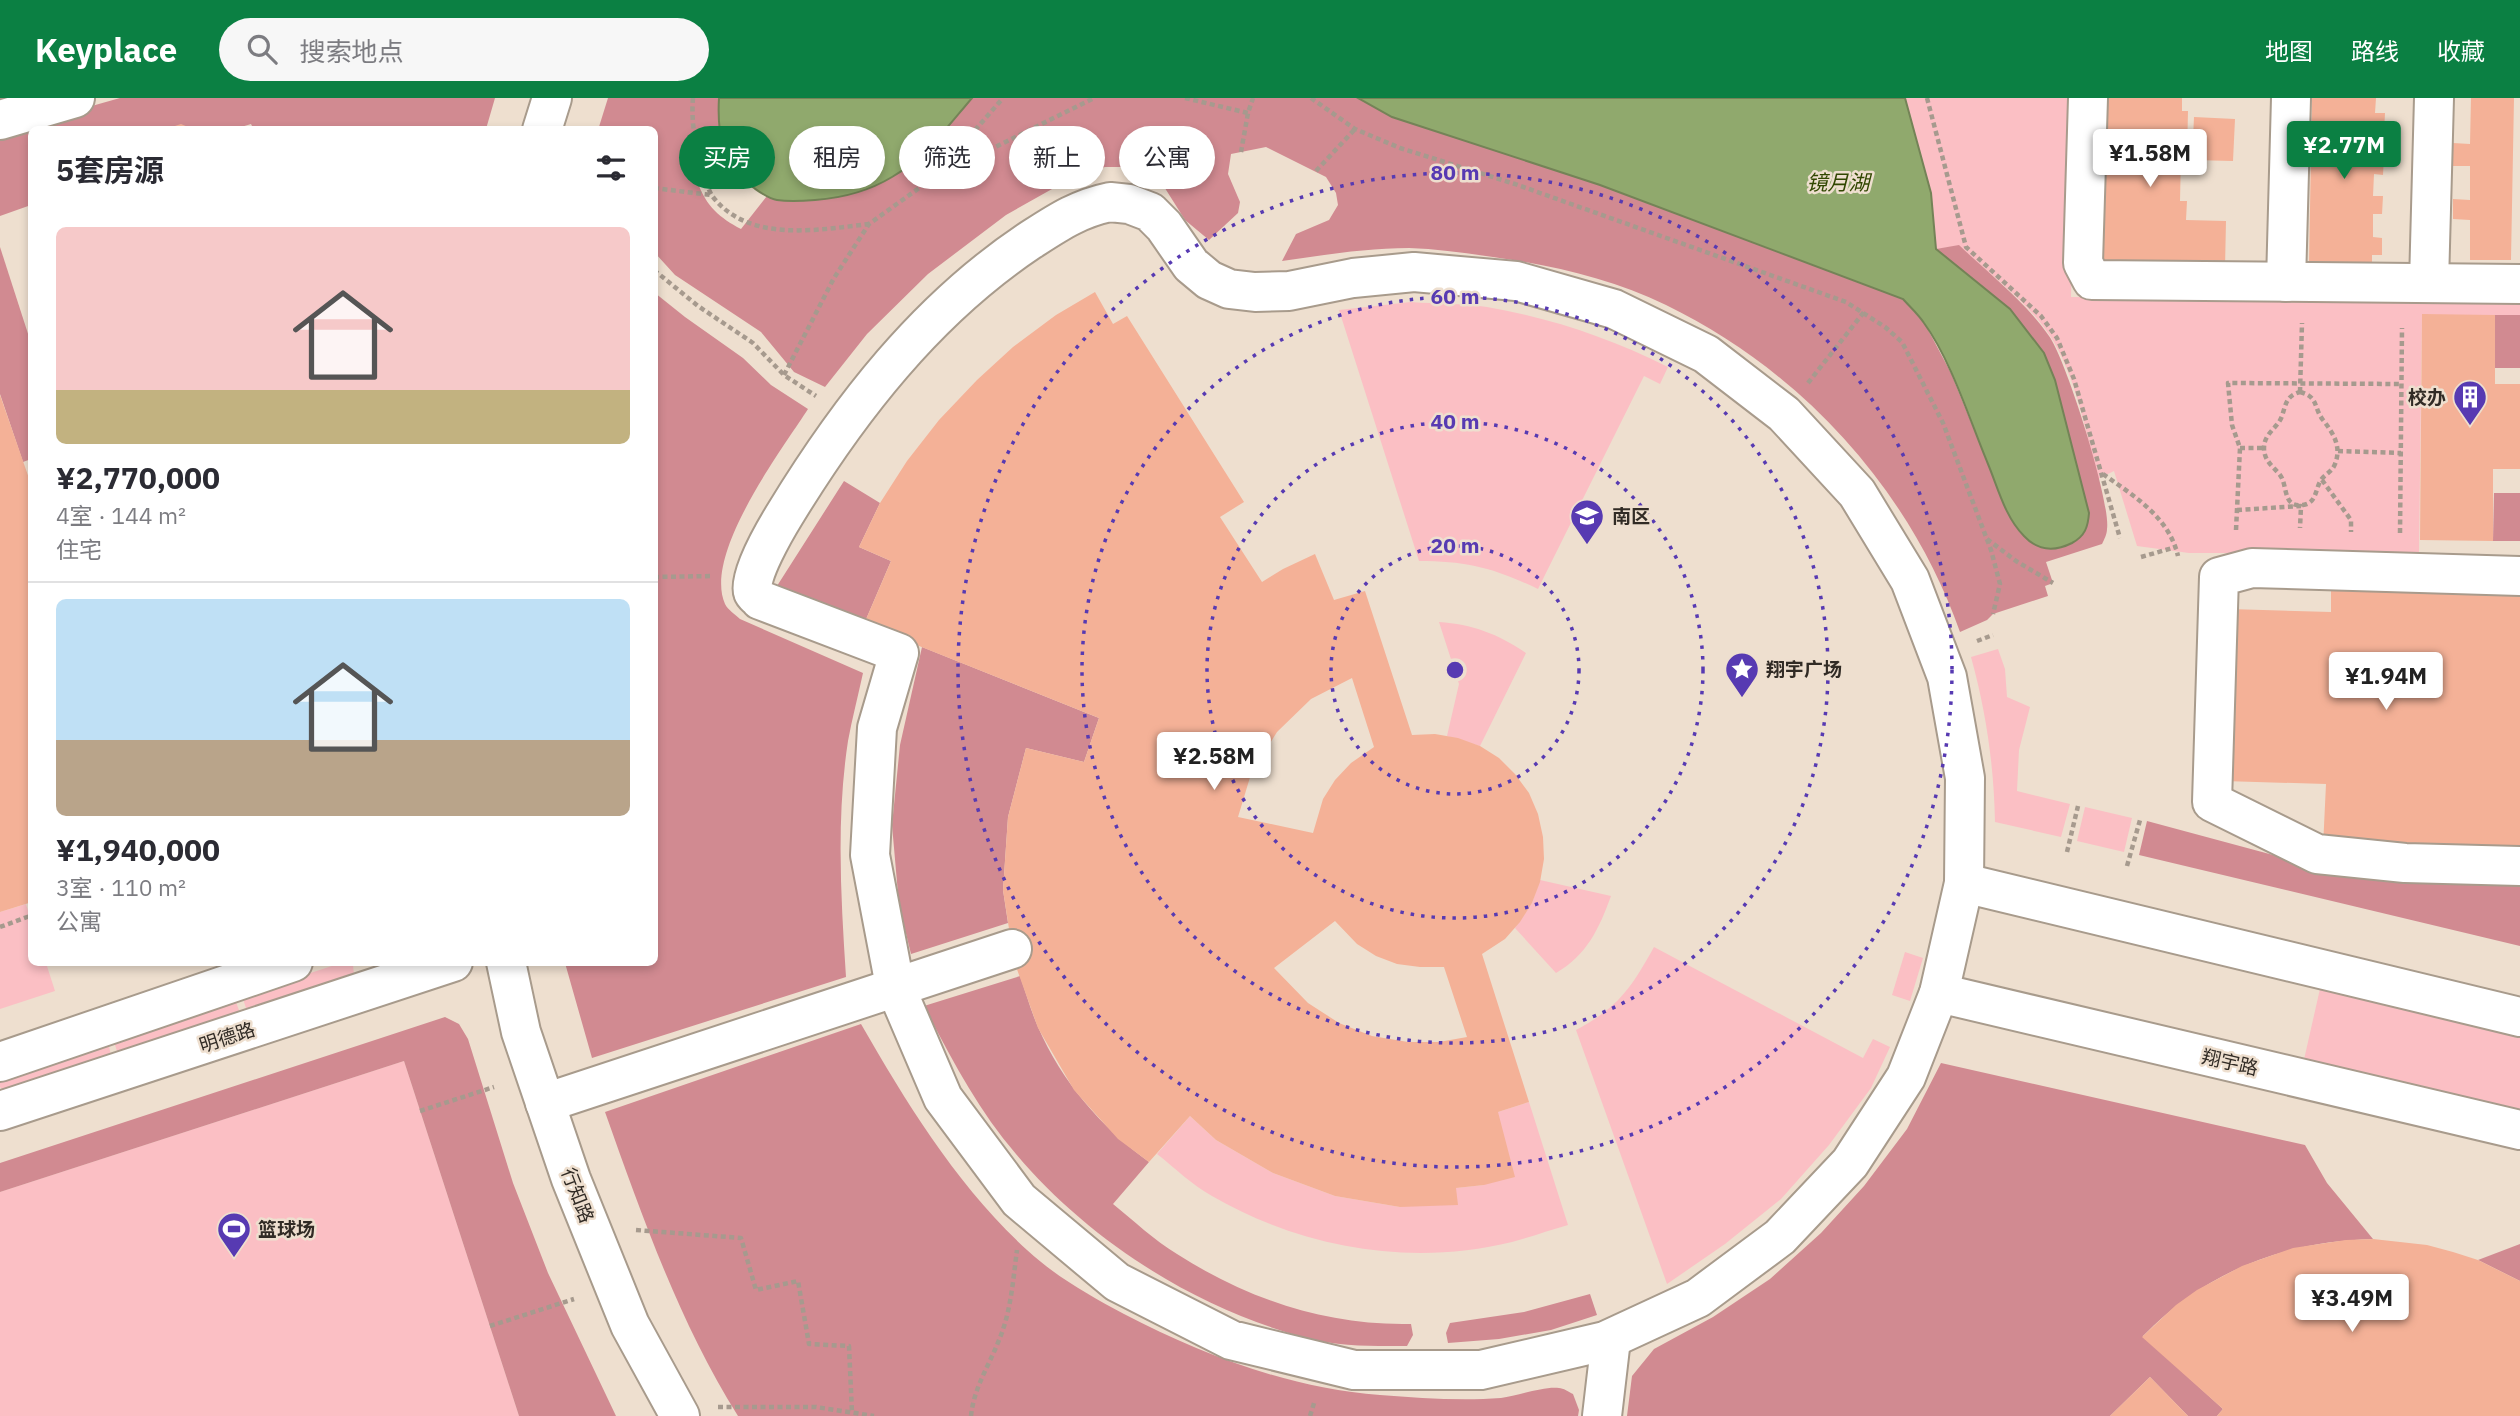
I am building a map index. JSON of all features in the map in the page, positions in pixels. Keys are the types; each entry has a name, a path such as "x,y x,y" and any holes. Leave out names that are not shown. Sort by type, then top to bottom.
{"street":[{"path":"0,120 75,98"},
{"path":"543,126 552,98"},
{"path":"2088,98 2083,263 2092,280 2520,284"},
{"path":"2286,282 2291,98"},
{"path":"2429,283 2434,98"},
{"path":"1110,202 1129,204 1150,212 1164,226 1191,265 1209,280 1229,289 1255,292 1289,291 1353,278 1414,272 1516,281 1614,309 1706,354 1784,414 1864,504 1910,580 1947,677 1965,778 1964,884 1939,993 1906,1077 1850,1163 1780,1237 1698,1298 1611,1339 1481,1370 1354,1370 1231,1340 1117,1282 1019,1200 943,1098 895,986 870,855 877,728 899,653 760,600 753,592 752,583 771,538 809,475 849,418 889,366 931,322 1003,259 1070,214 1110,202"},
{"path":"2520,576 2252,568 2219,577 2212,802 2317,853 2405,863 2520,866"},
{"path":"1964,884 2520,1017"},
{"path":"545,1104 1012,949"},
{"path":"0,1062 281,966"},
{"name":"明德路","path":"0,1111 441,966"},
{"name":"行知路","path":"507,966 521,1032 570,1179 631,1325 698,1412"},
{"name":"翔宇路","path":"1939,993 2520,1130"},
{"path":"1602,1416 1611,1339"}],"path":[{"path":"693,98 696,149 711,195 732,215 754,226 779,230 824,230 869,224"},
{"path":"978,126 1003,98"},
{"path":"995,147 1094,98"},
{"path":"1185,98 1248,113"},
{"path":"1241,152 1253,98"},
{"path":"1311,98 1355,129 1400,148 1515,184 1846,302 1864,312 1902,342 1943,423 2000,583 1993,614"},
{"path":"1927,98 1966,247 2041,316 2057,338 2074,379 2120,538"},
{"path":"1316,171 1355,129"},
{"path":"658,188 711,195"},
{"path":"784,375 834,278 869,224 918,189"},
{"path":"658,273 698,306 753,343 784,375 849,418"},
{"path":"1817,372 1864,312"},
{"path":"2300,393 2302,318"},
{"path":"2399,572 2403,328"},
{"path":"2235,573 2240,448 2232,425 2228,383 2402,384"},
{"path":"2237,510 2301,506 2308,504 2314,498 2321,480 2335,464 2338,451 2336,439 2321,418 2310,395 2300,393 2292,394 2285,403 2281,419 2266,438 2264,448 2266,460 2282,477 2288,498 2293,504 2301,506"},
{"path":"2240,448 2264,448"},
{"path":"2338,451 2401,453"},
{"path":"2101,474 2145,504 2172,535 2178,556"},
{"path":"2321,480 2351,520 2351,571"},
{"path":"2299,570 2301,506"},
{"path":"1986,539 2053,583"},
{"path":"2141,557 2176,547"},
{"path":"658,577 755,575"},
{"path":"2067,852 2078,806"},
{"path":"2127,866 2140,820"},
{"path":"0,927 28,917"},
{"path":"420,1111 495,1087"},
{"path":"971,1416 974,1396 1000,1339 1007,1314 1017,1247 1041,1218"},
{"path":"631,1229 741,1238 756,1290 798,1281 809,1344 849,1346 852,1413"},
{"path":"490,1326 574,1299"},
{"path":"698,1412 816,1407 874,1416"}],"shaded area":[{"path":"120,98 495,98 487,126 28,126 28,206 0,216 0,132"},
{"path":"608,98 719,98 719,126 679,126 679,189 701,189 715,211 741,229 767,196 775,200 834,198 854,189 885,189 885,175 899,169 899,189 995,189 995,126 947,126 972,98 1358,98 1392,117 1600,185 1903,299 1925,324 1951,373 2008,513 2023,535 2010,309 1936,249 1959,245 2029,311 2057,350 2095,462 2106,514 2106,535 2102,544 2046,562 2053,583 2045,586 2048,596 1993,614 1987,620 1960,632 1939,580 1912,530 1881,484 1845,440 1806,400 1762,364 1716,332 1666,305 1603,280 1515,260 1440,250 1393,248 1282,261 1296,234 1329,220 1338,205 1336,193 1326,177 1266,147 1231,154 1228,174 1240,202 1238,213 1209,240 1185,220 1166,189 1215,189 1215,126 1119,126 1119,167 1105,167 1105,126 1009,126 1009,189 1052,189 1006,215 928,274 867,334 825,387 794,372 761,332 675,275 658,256 658,126 599,126"},
{"path":"1905,98 2075,98 2071,297 2520,299 2520,315 2422,315 2419,553 2189,553 2137,546 2114,471 2098,479 2067,368 2050,336 2019,300 1959,246 1936,249 1931,193"},
{"path":"0,247 28,334 28,460 23,462 0,394"},
{"path":"658,295 743,358 771,385 808,409 764,476 734,531 725,558 721,583 725,604 740,619 863,673 848,741 842,800 841,889 846,977 592,1058 566,966 658,966"},
{"path":"1411,302 1478,306 1534,317 1602,338 1668,367 1660,384 1644,376 1538,589 1480,567 1452,562 1419,561 1339,310"},
{"path":"2495,315 2520,315 2520,368 2495,368"},
{"path":"844,481 880,503 859,547 891,561 864,624 777,586"},
{"path":"2494,493 2520,493 2520,541 2493,541"},
{"path":"1439,622 1484,631 1526,653 1480,746 1447,736 1459,684"},
{"path":"922,647 1099,718 1084,762 1026,748 1008,817 1003,890 1008,923 911,954 899,905 892,825 900,745"},
{"path":"1998,649 2005,669 2007,697 2030,707 2019,750 2017,791 2070,804 2061,837 1995,822 1988,739 1971,657"},
{"path":"2085,807 2132,818 2124,852 2077,841"},
{"path":"2147,821 2288,859 2520,880 2520,946 2139,855"},
{"path":"1540,880 1611,896 1591,940 1576,958 1556,973 1515,928 1532,903"},
{"path":"26,904 28,966 47,966 55,991 0,1009 0,912"},
{"path":"1654,947 1863,1058 1873,1039 1890,1047 1871,1088 1829,1145 1781,1199 1725,1244 1667,1284 1576,1030 1614,1004 1638,974"},
{"path":"1905,952 1923,958 1910,1001 1892,995"},
{"path":"332,966 353,966 354,975 247,1011 243,999 246,994"},
{"path":"1020,976 1038,1027 1071,1085 1115,1134 1149,1162 1113,1204 1177,1254 1231,1284 1260,1296 1319,1315 1411,1324 1413,1335 1407,1346 1319,1341 1266,1326 1226,1310 1148,1268 1111,1243 1045,1186 989,1120 924,1006"},
{"path":"2322,980 2520,1028 2520,1117 2303,1064"},
{"path":"236,1002 240,1013 118,1054 114,1042"},
{"path":"445,1017 459,1024 468,1039 513,1183 548,1273 616,1416 519,1416 404,1061 0,1192 0,1163"},
{"path":"861,1024 935,1143 978,1199 1027,1250 1049,1268 1111,1307 1216,1356 1313,1385 1380,1395 1455,1399 1501,1398 1546,1388 1561,1388 1573,1394 1579,1410 1578,1416 738,1416 698,1343 663,1268 605,1112"},
{"path":"106,1044 111,1056 5,1092 0,1087 0,1080"},
{"name":"篮球场","path":"404,1061 519,1416 0,1416 0,1192"},
{"path":"1941,1063 2305,1145 2327,1183 2373,1239 2308,1246 2248,1264 2193,1294 2143,1336 2223,1409 2217,1416 2188,1416 2150,1377 2110,1416 1627,1416 1632,1376 1654,1349 1713,1317 1770,1279 1821,1233 1864,1186 1907,1129"},
{"path":"1529,1102 1568,1225 1512,1242 1474,1249 1435,1253 1396,1252 1358,1248 1282,1229 1212,1196 1157,1154 1190,1116 1216,1140 1273,1173 1335,1196 1400,1207 1456,1188 1484,1185 1498,1112"},
{"path":"2520,1244 2520,1281 2478,1260"},
{"path":"1590,1294 1597,1315 1551,1330 1499,1339 1448,1343 1446,1333 1450,1323 1524,1312"}],"water":[{"path":"719,98 972,98 948,126 899,126 899,172 885,180 885,126 789,126 789,189 867,189 825,199 792,201 765,196 755,189 775,189 775,126 719,124"},
{"name":"镜月湖","path":"1358,98 1905,98 1931,193 1936,249 2010,309 2044,353 2055,380 2089,513 2085,531 2072,543 2053,549 2035,545 2017,528 2003,502 1943,355 1922,320 1903,299 1600,185 1392,117"}],"building":[{"path":"2102,98 2182,98 2182,111 2188,111 2187,155 2181,155 2180,201 2187,201 2186,220 2226,221 2225,268 2099,262"},
{"path":"2312,98 2376,98 2375,113 2385,113 2384,133 2375,133 2374,155 2384,155 2383,175 2374,174 2373,196 2383,196 2382,214 2373,214 2373,237 2382,238 2382,255 2372,255 2372,265 2309,264"},
{"path":"2471,98 2514,98 2511,260 2470,260 2470,220 2453,219 2453,199 2470,200 2470,166 2453,166 2453,143 2470,144"},
{"path":"2194,117 2235,119 2233,161 2192,160"},
{"path":"1095,292 1113,324 1127,316 1244,502 1220,517 1262,582 1315,554 1334,600 1365,591 1412,735 1435,734 1480,746 1499,758 1529,793 1538,814 1543,837 1544,859 1540,882 1532,903 1520,922 1505,939 1482,954 1529,1102 1498,1112 1515,1177 1484,1185 1456,1188 1458,1205 1400,1207 1335,1196 1273,1173 1216,1140 1190,1116 1149,1162 1118,1139 1074,1090 1038,1028 1014,961 1003,890 1008,817 1026,748 1084,762 1099,718 864,624 891,561 859,547 880,503 907,461 939,420 1013,347 1056,315","holes":["1352,678 1374,747 1351,763 1335,780 1323,799 1313,833 1238,817 1251,774 1277,732 1311,699","1335,921 1357,944 1376,956 1397,964 1444,967 1467,1037 1439,1042 1408,1042 1372,1036 1339,1023 1308,1003 1274,968"]},
{"name":"校办","path":"2422,314 2495,315 2495,384 2520,384 2520,469 2493,469 2493,541 2420,540"},
{"path":"0,395 28,476 28,903 0,912"},
{"path":"2331,581 2520,587 2520,853 2323,847 2326,784 2224,781 2229,609 2331,612"},
{"path":"2373,1239 2427,1245 2453,1252 2478,1260 2520,1281 2520,1416 2217,1416 2223,1409 2142,1337 2176,1305 2197,1290 2242,1266 2293,1248"},
{"path":"2150,1377 2188,1416 2110,1416"}],"place":[{"name":"校办","path":"2470,427"},
{"name":"南区","path":"1587,546"},
{"name":"翔宇广场","path":"1742,699"},
{"name":"篮球场","path":"234,1259"}]}
